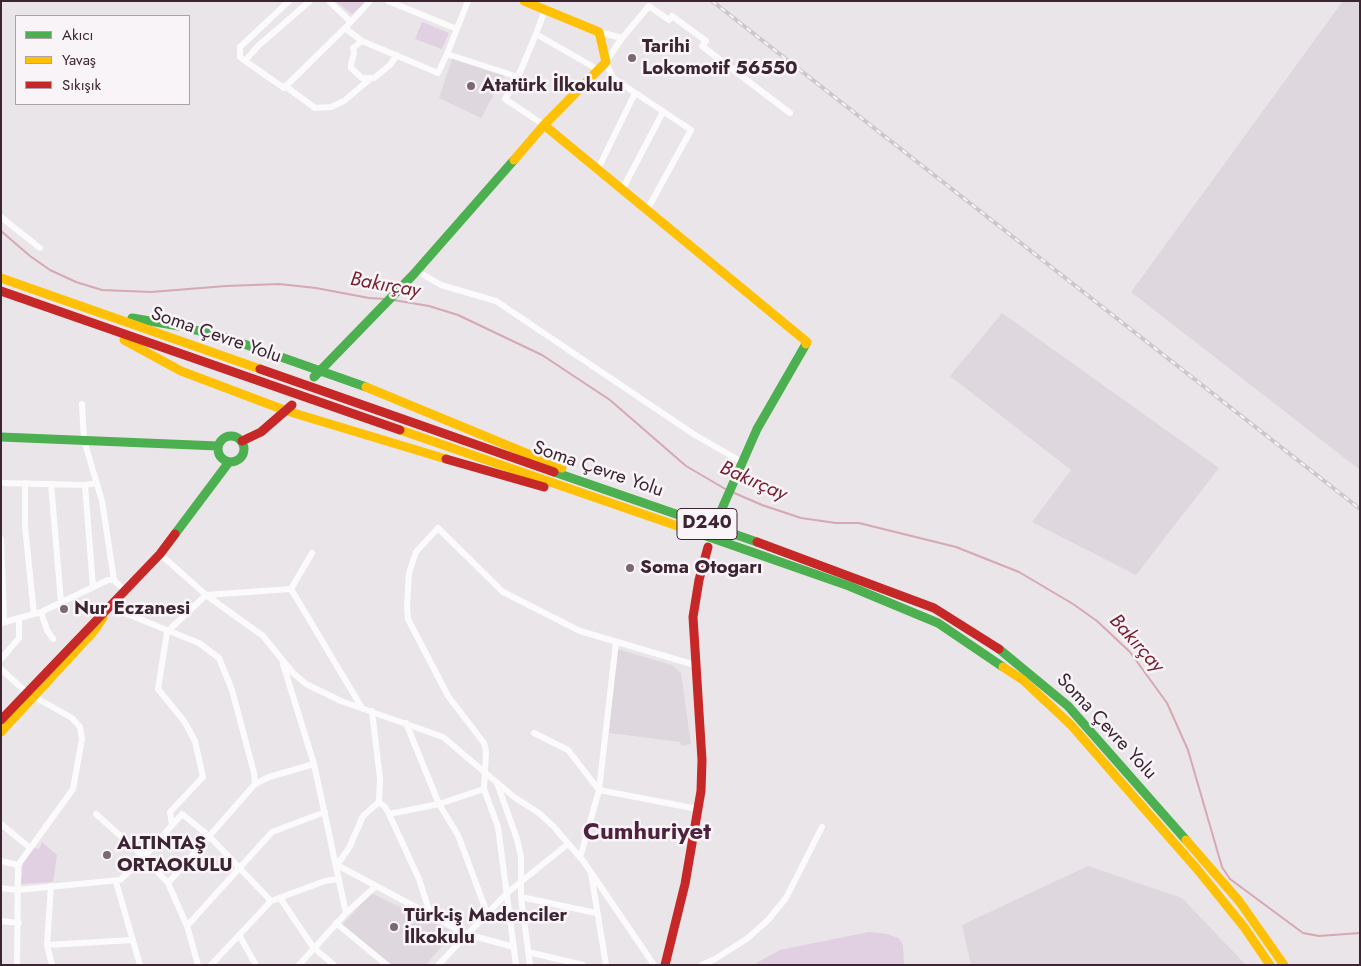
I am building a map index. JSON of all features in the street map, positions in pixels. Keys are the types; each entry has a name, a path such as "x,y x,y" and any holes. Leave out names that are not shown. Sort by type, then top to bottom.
{"main road":[{"path":"317,374 415,273 544,125 606,62 598,32 524,1"},
{"path":"544,125 597,171 807,342 757,429 718,516"},
{"name":"Soma Çevre Yolu","path":"1,278 541,468 630,497 901,594 934,608 1008,654 1068,706 1239,900 1284,965"},
{"name":"Soma Çevre Yolu","path":"1,290 857,589 908,609 961,637 1023,680 1071,725 1129,790 1244,927 1270,965"},
{"path":"87,308 180,326 227,338 317,374 394,397 630,497"},
{"path":"64,312 136,345 181,370 289,408 488,472 627,509"},
{"path":"242,441 261,432 289,408"},
{"path":"1,436 218,446 227,437 235,437 242,441 244,448 242,456 237,461 229,462 219,454 218,446"},
{"path":"1,720 94,631 110,607 160,554 229,462"},
{"path":"665,965 686,884 701,792 702,760 695,665 695,604 708,547"},
{"path":"1,732 30,694"}],"street":[{"path":"289,1 240,47 240,56 279,86 285,86 315,108 330,107 344,101 390,65 397,55"},
{"path":"245,61 258,46 310,1"},
{"path":"329,1 350,21"},
{"path":"285,86 370,1"},
{"path":"388,1 457,29"},
{"path":"345,28 362,41 438,72 468,1"},
{"path":"647,210 691,130 613,78 606,62 622,38 649,6 669,20 672,16 706,41 702,46 790,113"},
{"path":"544,125 505,99 518,78 545,10"},
{"path":"598,32 622,38"},
{"path":"536,34 597,70"},
{"path":"362,41 353,48 350,68 362,78 370,79"},
{"path":"447,54 518,78"},
{"path":"597,171 635,93"},
{"path":"622,190 663,112"},
{"path":"1,218 40,248"},
{"path":"415,273 441,285 496,301 695,435 742,462"},
{"path":"82,404 84,440 102,500 114,580 125,591"},
{"path":"1,483 85,485 97,483"},
{"path":"25,483 25,526 38,613 53,639"},
{"path":"51,484 61,602"},
{"path":"85,485 93,587"},
{"path":"516,965 498,827 484,789 486,752 484,743 448,696 408,619 409,573 416,552 423,542 438,528 503,592 580,631 695,665"},
{"path":"1,539 3,623 38,613 108,580 114,580"},
{"path":"291,589 312,553"},
{"path":"160,554 206,595 263,636 282,660 306,684 362,708 406,722 443,737 538,813 580,858 654,965"},
{"path":"172,825 170,812 203,777 195,741 188,728 158,689 167,632 206,595 291,589"},
{"path":"291,589 345,676 362,708"},
{"path":"110,607 167,632 199,643 219,658 232,690 255,784"},
{"path":"1,658 19,638 19,619"},
{"path":"580,858 599,790 616,642"},
{"path":"282,660 314,764 346,913"},
{"path":"1,669 30,694 72,718 80,727 82,739 73,789 18,865 19,924 17,965"},
{"path":"337,865 349,848 363,816 379,802 380,778 372,711"},
{"path":"406,722 439,804 458,835 487,913"},
{"path":"534,733 568,750 599,790 698,809"},
{"path":"168,882 255,784 269,777 314,764"},
{"path":"496,781 517,839 521,857 521,896 530,965"},
{"path":"389,814 439,804 484,789"},
{"path":"379,802 385,806 389,814 419,879 432,916"},
{"path":"187,926 272,832 325,812"},
{"path":"96,814 144,857 168,882 187,926 198,965"},
{"path":"1,888 17,890 116,882 144,857 182,814 209,836 271,901"},
{"path":"1,824 29,848"},
{"path":"702,965 748,938 768,920 786,898 822,828"},
{"path":"438,965 507,893 568,844"},
{"path":"1,860 18,865"},
{"path":"337,865 466,934 514,947"},
{"path":"591,873 596,913 606,965"},
{"path":"211,965 271,901 324,881 339,879"},
{"path":"116,882 140,965"},
{"path":"51,886 47,945 52,965"},
{"path":"299,965 336,923 375,887"},
{"path":"521,896 596,913"},
{"path":"280,898 313,947 334,965"},
{"path":"1,921 19,924"},
{"path":"336,923 387,965"},
{"path":"239,935 256,965"},
{"path":"47,945 133,940"},
{"path":"528,952 583,965"}],"shaded area":[{"path":"335,1 367,1 367,2 352,14"},
{"path":"1343,1 1360,1 1360,470 1131,292"},
{"path":"422,22 449,33 442,49 415,39"},
{"name":"Atatürk İlkokulu","path":"453,56 505,74 481,118 439,98"},
{"path":"1002,313 1219,468 1136,575 1032,522 1071,470 950,376"},
{"path":"617,649 672,665 681,673 691,744 682,746 680,742 609,733"},
{"path":"42,842 57,855 53,882 21,884 23,863 34,848 39,849"},
{"path":"1088,866 1182,898 1246,965 971,965 962,925"},
{"name":"Türk-iş Madenciler İlkokulu","path":"371,893 449,930 451,935 426,965 392,965 342,925"},
{"path":"869,932 887,934 899,938 903,945 904,965 753,965 780,950"}],"waterway":[{"name":"Bakırçay","path":"1,231 30,256 50,270 76,282 102,290 151,292 279,284 386,299"},
{"name":"Bakırçay","path":"393,300 429,306 458,315 542,355 610,400 686,466 727,490"},
{"name":"Bakırçay","path":"732,492 762,505 801,518 836,523 859,523 956,547 1019,572 1073,604 1097,621 1130,652 1167,703 1188,750 1222,867 1230,879 1303,933 1319,936 1360,933"}],"railway":[{"path":"712,1 1360,509"}],"traffic: fast":[{"path":"314,377 413,275 514,160"},
{"path":"132,318 179,326 227,338 366,387"},
{"path":"717,520 757,429 806,344"},
{"path":"231,436 240,440 244,449 240,458 231,462 222,458 218,449 222,440 231,436"},
{"path":"1,437 218,446"},
{"path":"175,534 229,462"},
{"path":"554,472 757,542"},
{"path":"689,530 849,586 938,623 1003,667"},
{"path":"999,649 1068,706 1186,840"}],"traffic: slow":[{"path":"514,160 544,125 606,62 599,32 524,1"},
{"path":"544,125 807,342 806,344"},
{"path":"1,278 260,369"},
{"path":"124,340 181,371 287,411 446,459"},
{"path":"366,387 562,468"},
{"path":"400,430 689,530"},
{"path":"1,732 94,631 103,618"},
{"path":"1003,667 1023,680 1071,725 1197,869 1244,927 1270,965"},
{"path":"1186,840 1239,901 1284,965"}],"traffic: jam":[{"path":"1,291 400,430"},
{"path":"260,369 554,472"},
{"path":"242,441 261,432 292,405"},
{"path":"446,459 544,487"},
{"path":"1,720 160,554 175,534"},
{"path":"757,542 934,608 999,649"},
{"path":"665,965 685,884 701,791 702,760 693,617 699,580 708,547"}],"place":[{"name":"Tarihi Lokomotif 56550","path":"632,58"},
{"name":"Atatürk İlkokulu","path":"471,86"},
{"name":"Soma Otogarı","path":"630,568"},
{"name":"Nur Eczanesi","path":"64,609"},
{"name":"ALTINTAŞ ORTAOKULU","path":"107,855"},
{"name":"Türk-iş Madenciler İlkokulu","path":"394,927"}],"district":[{"name":"Cumhuriyet","path":"647,833"}]}
